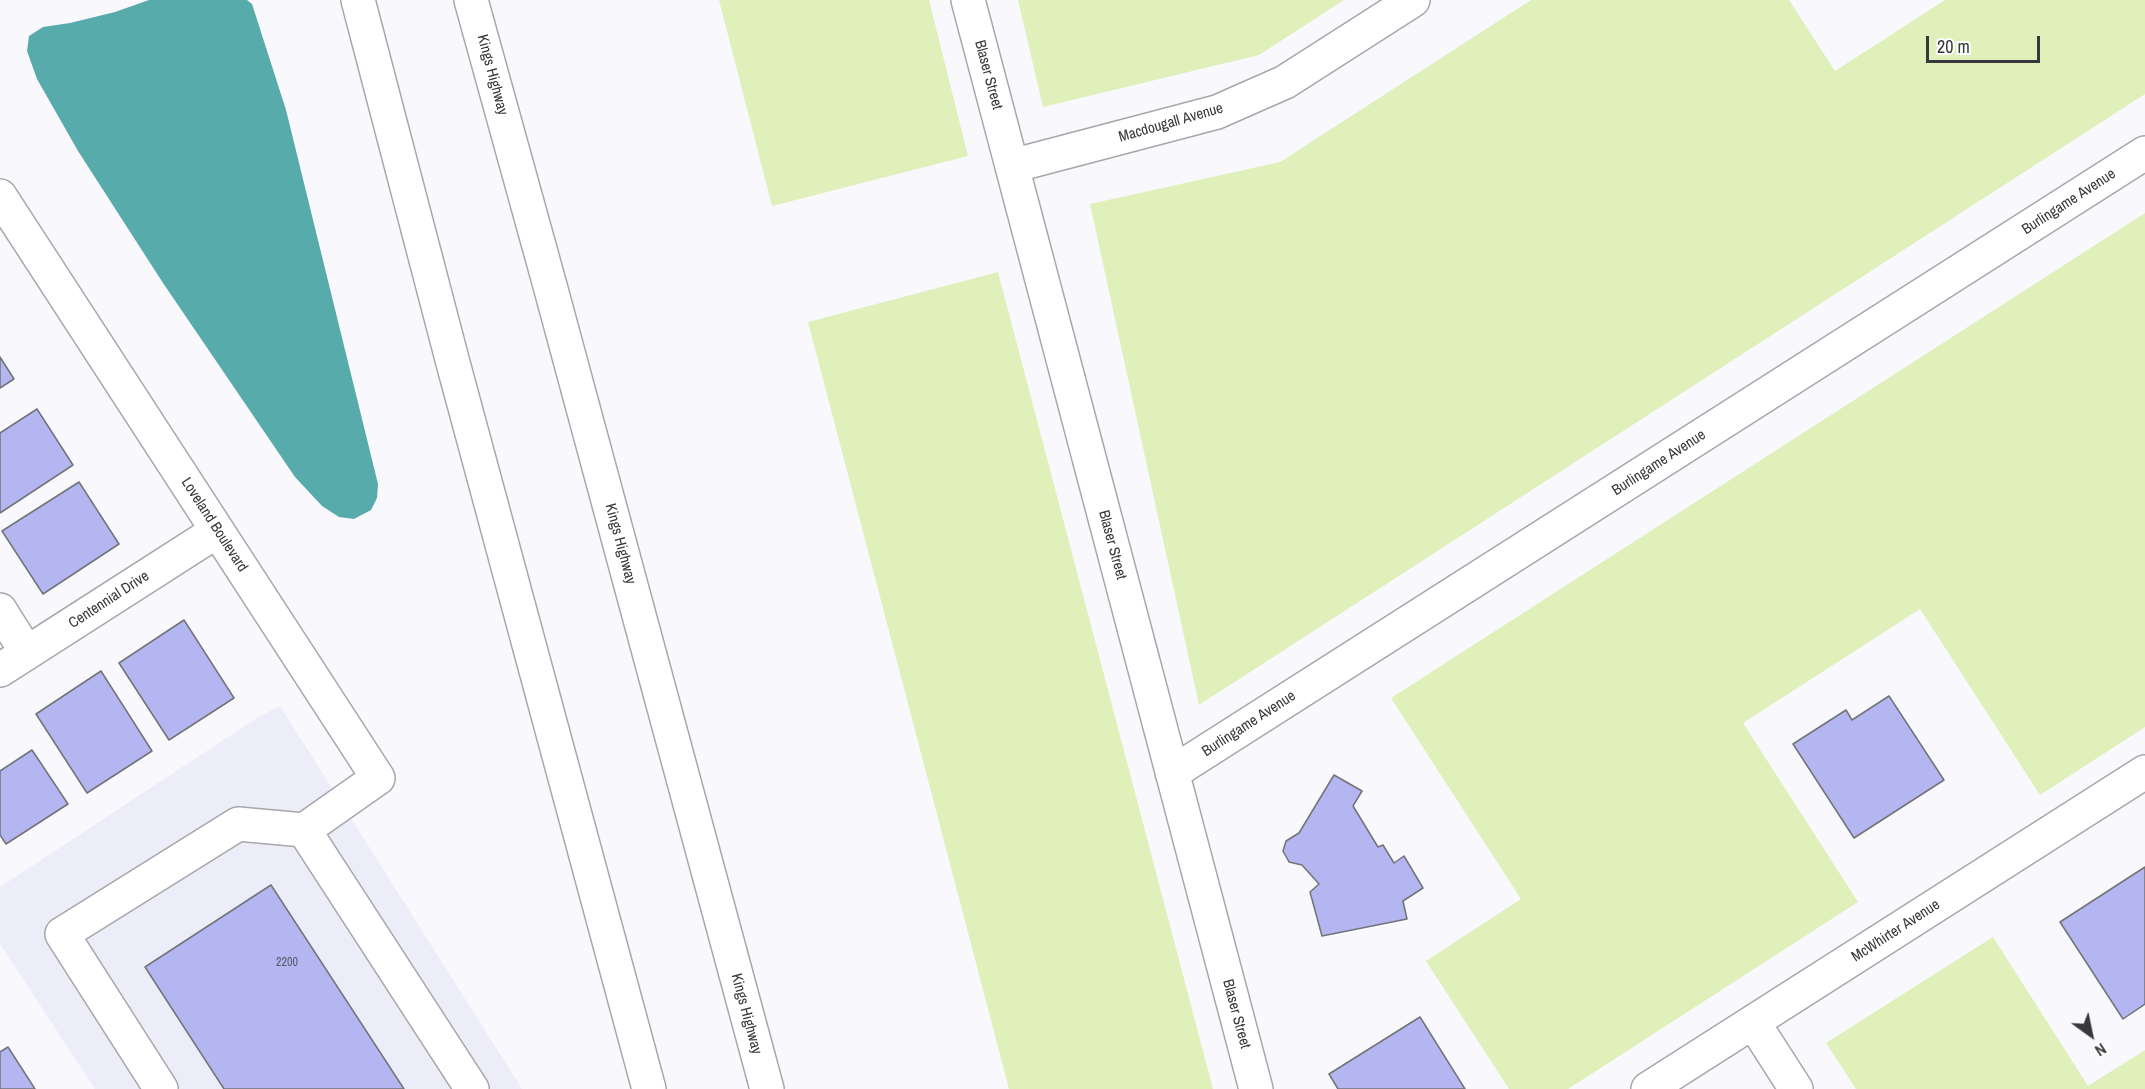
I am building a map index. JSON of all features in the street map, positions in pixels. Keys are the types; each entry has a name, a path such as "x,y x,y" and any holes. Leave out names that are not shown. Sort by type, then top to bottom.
{"street":[{"path":"358,0 453,363 649,1089"},
{"name":"Kings Highway","path":"471,0 767,1089"},
{"name":"Blaser Street","path":"968,0 1256,1089"},
{"name":"Macdougall Avenue","path":"1012,166 1217,112 1285,82 1413,0"},
{"name":"Burlingame Avenue","path":"1172,773 2145,153"},
{"name":"Loveland Boulevard","path":"0,196 378,778 304,830"},
{"name":"Centennial Drive","path":"0,670 218,531"},
{"path":"0,610 27,653"},
{"name":"McWhirter Avenue","path":"1648,1089 2145,772"},
{"path":"161,1089 62,934 238,824 304,830 472,1089"},
{"path":"1753,1022 1796,1089"}],"shaded area":[{"path":"280,706 522,1089 95,1089 0,944 0,887 257,718"}],"green space":[{"path":"719,0 929,0 968,156 772,206"},
{"path":"1018,0 1344,0 1259,55 1043,107"},
{"path":"1531,0 1789,0 1835,71 1945,0 2145,0 2145,94 1199,705 1090,204 1280,162"},
{"path":"2145,213 2145,727 2040,795 1920,609 1743,723 1858,902 1568,1089 1509,1089 1426,961 1521,899 1391,698"},
{"path":"998,272 1213,1089 1009,1089 808,322"},
{"path":"1993,937 2088,1086 2145,1050 2145,1089 1856,1089 1826,1043"}],"water":[{"path":"149,0 247,0 252,4 286,110 378,484 377,498 371,510 354,519 339,517 322,506 295,477 163,283 78,151 37,79 27,51 29,36 43,27 115,12"}],"building":[{"path":"0,357 14,379 0,388"},
{"path":"37,409 73,465 0,513 0,433"},
{"path":"79,482 119,544 43,594 2,531"},
{"path":"184,620 234,698 169,740 119,663"},
{"path":"101,671 152,751 87,793 36,714"},
{"path":"1889,696 1944,780 1854,838 1793,744 1846,710 1852,720"},
{"path":"32,750 68,804 6,844 0,835 0,771"},
{"path":"1334,775 1362,791 1353,806 1378,847 1383,845 1394,863 1404,856 1423,888 1403,901 1407,919 1322,936 1310,892 1319,884 1302,865 1289,862 1283,851 1286,841 1299,833"},
{"path":"2145,867 2145,1004 2123,1019 2060,922"},
{"path":"271,885 404,1089 224,1089 145,967"},
{"path":"1420,1017 1465,1089 1338,1089 1329,1074"},
{"path":"8,1047 35,1089 0,1089 0,1052"}]}
